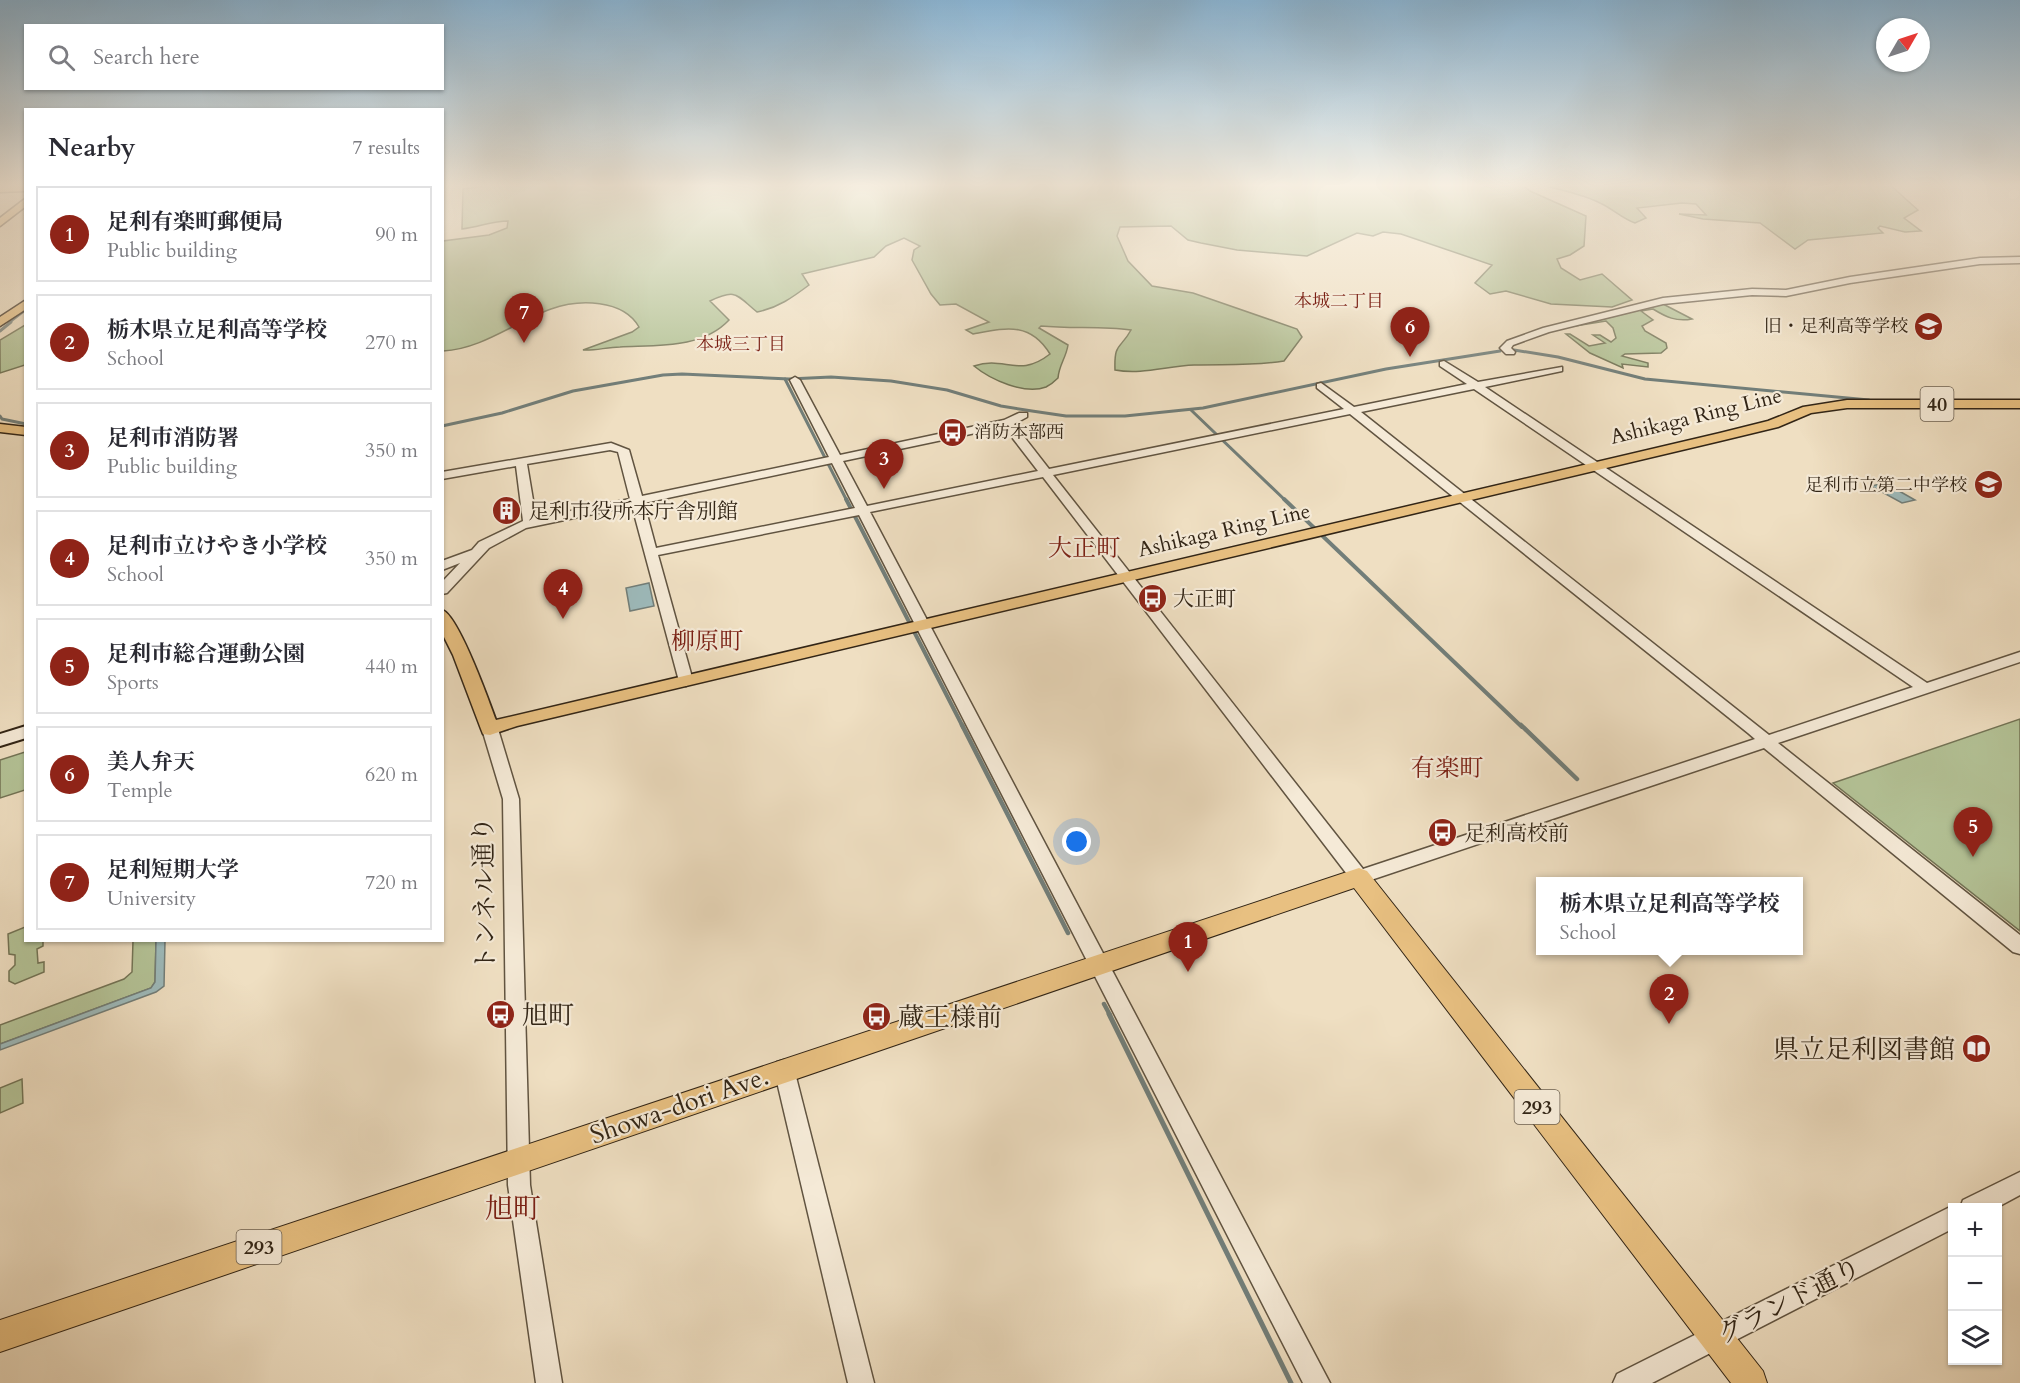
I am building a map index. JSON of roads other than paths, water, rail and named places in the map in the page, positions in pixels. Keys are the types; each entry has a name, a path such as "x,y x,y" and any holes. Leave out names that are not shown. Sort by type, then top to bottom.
{"highway":[{"name":"Showa-dori Ave.","path":"0,1336 784,1069 1359,877"},
{"name":"293","path":"1359,877 1751,1383"}],"main road":[{"path":"0,323 24,305"},
{"name":"40","path":"1596,465 1768,425 1808,410 1854,404 2020,404"},
{"path":"0,428 24,431"},
{"name":"Ashikaga Ring Line","path":"490,729 1596,465"},
{"path":"444,619 462,655 490,729"},
{"path":"0,740 24,733"}],"street":[{"path":"1510,352 1504,348 1510,343 1546,330 1663,301 1737,293 1786,293 1850,280 1992,259 2020,260"},
{"path":"1444,364 1925,688"},
{"path":"651,553 1558,369"},
{"path":"795,380 1317,1383"},
{"path":"1320,386 1754,729 1782,758 2020,946"},
{"path":"444,565 479,550 507,531 530,523 1007,423 1023,414"},
{"path":"1007,423 1359,877 2020,657"},
{"path":"444,476 611,446 623,450 686,681"},
{"path":"521,463 530,523"},
{"path":"444,589 479,550"},
{"name":"トンネル通り","path":"490,729 511,799 519,1185 549,1383"},
{"path":"784,1069 861,1383"},
{"path":"1981,1203 2020,1183"},
{"name":"グランド通り","path":"1626,1383 1948,1220"}],"water":[{"path":"1885,483 1915,500 1902,503 1871,486"},
{"path":"649,583 654,606 630,611 626,588"},
{"path":"156,942 165,942 164,986 156,992 0,1050 0,1044 151,988 155,982"}],"waterway":[{"path":"9,323 24,312"},
{"path":"0,331 11,322"},
{"path":"1514,350 1558,357 1645,379 1869,400"},
{"path":"444,426 502,413 573,391 663,375 682,374 789,379 831,377 891,381 947,390 1001,406 1032,411 1066,416 1125,416 1203,408 1386,369 1500,351"},
{"path":"785,379 847,501"},
{"path":"1191,410 1286,501"},
{"path":"0,416 2,419 24,424"},
{"path":"846,499 963,727"},
{"path":"1284,499 1522,727"},
{"path":"962,725 1068,933"},
{"path":"1521,725 1577,779"},
{"path":"1104,1004 1110,1015"},
{"path":"1109,1014 1291,1383"}],"place":[{"name":"旧・足利高等学校","path":"1929,326"},
{"name":"足利短期大学","path":"524,343"},
{"name":"美人弁天","path":"1410,357"},
{"name":"消防本部西","path":"953,432"},
{"name":"足利市立第二中学校","path":"1988,485"},
{"name":"足利市消防署","path":"884,489"},
{"name":"足利市役所本庁舎別館","path":"507,511"},
{"name":"大正町","path":"1152,599"},
{"name":"足利市立けやき小学校","path":"563,619"},
{"name":"足利高校前","path":"1443,833"},
{"name":"足利市総合運動公園","path":"1973,857"},
{"name":"足利有楽町郵便局","path":"1188,972"},
{"name":"旭町","path":"501,1015"},
{"name":"蔵王様前","path":"877,1017"},
{"name":"栃木県立足利高等学校","path":"1669,1024"},
{"name":"県立足利図書館","path":"1976,1049"}],"district":[{"name":"本城二丁目","path":"1339,301"},
{"name":"本城三丁目","path":"741,344"},
{"name":"大正町","path":"1084,548"},
{"name":"柳原町","path":"707,641"},
{"name":"有楽町","path":"1447,768"},
{"name":"旭町","path":"513,1208"}]}
